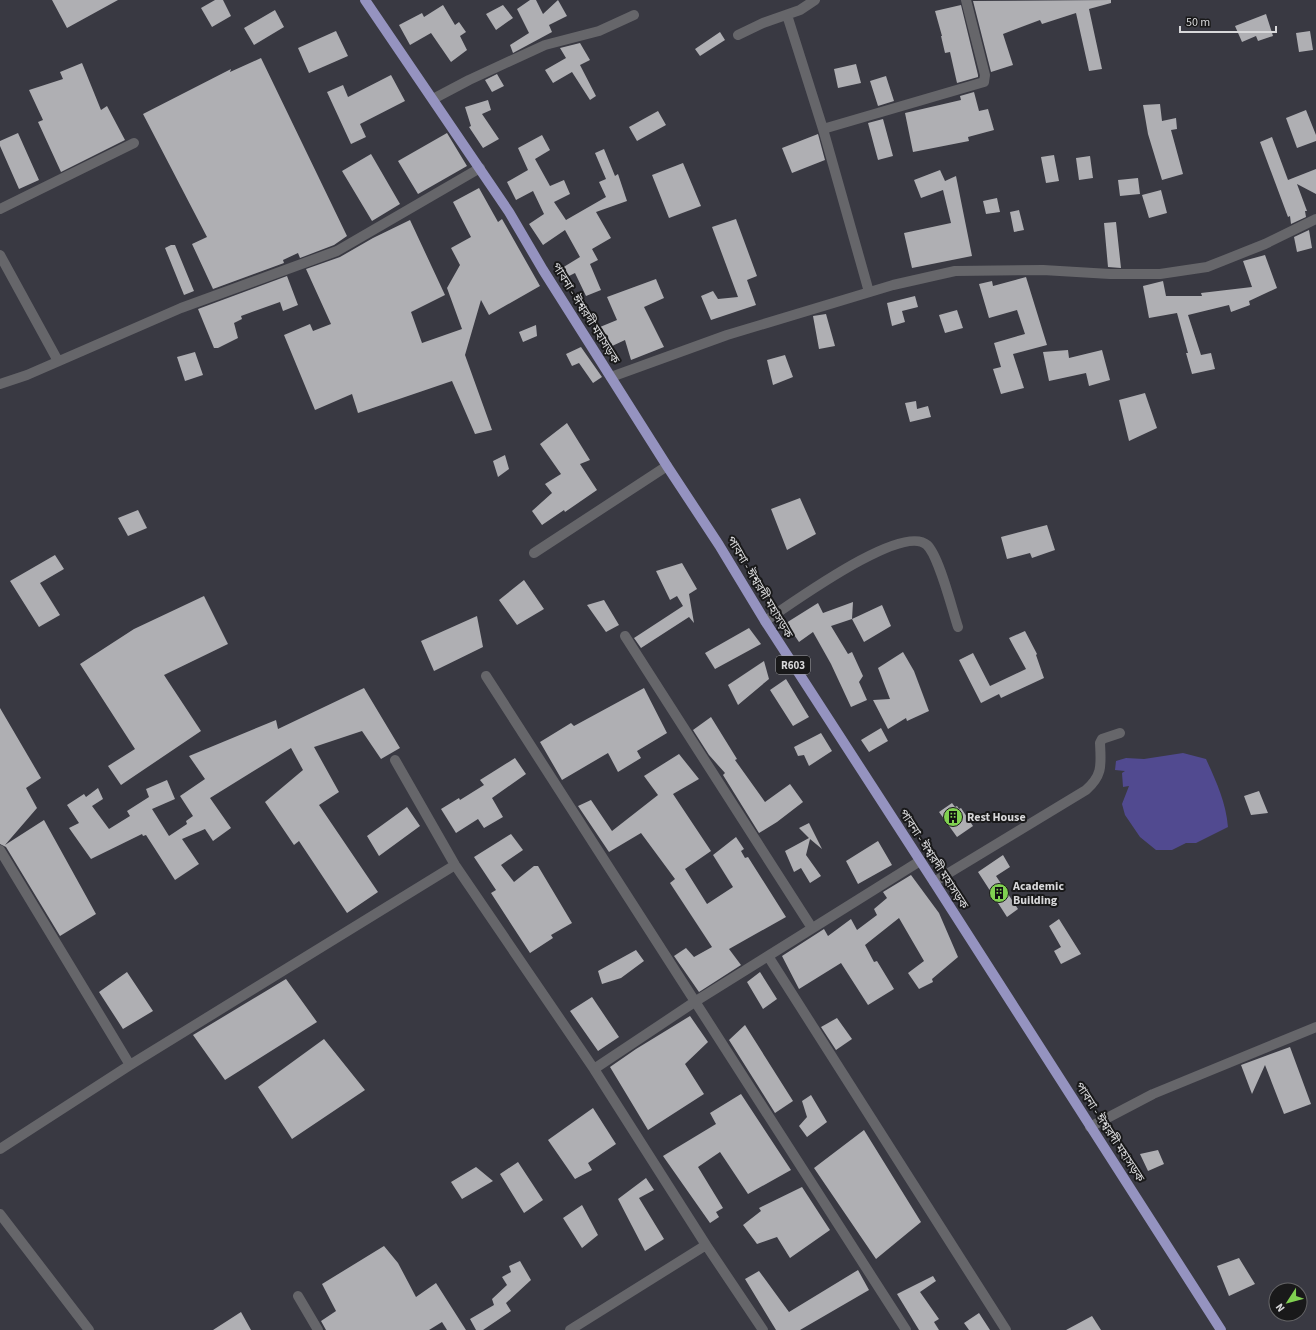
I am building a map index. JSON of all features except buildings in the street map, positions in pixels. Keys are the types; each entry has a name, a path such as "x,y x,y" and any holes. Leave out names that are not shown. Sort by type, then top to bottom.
{"main road":[{"name":"পাবনা - ঈশ্বরদী মহাসড়ক","path":"365,0 480,168 667,466 719,545 765,621 1221,1330"}],"street":[{"path":"738,35 763,23 800,10 814,0"},
{"path":"823,130 984,82 985,75 966,0"},
{"path":"433,99 469,80 545,45 598,31 634,15"},
{"path":"787,15 823,130 869,292"},
{"path":"0,209 134,143"},
{"path":"0,384 27,375 181,308 337,251 480,168"},
{"path":"611,377 727,335 893,285 955,271 1043,270 1110,274 1160,274 1207,267 1266,244 1316,219"},
{"path":"0,255 58,361"},
{"path":"534,553 667,466"},
{"path":"765,621 862,558 887,547 919,541 926,544 935,556 958,627"},
{"path":"625,636 812,928"},
{"path":"486,676 906,1330"},
{"path":"934,882 1086,790 1096,781 1100,769 1100,742 1102,739 1120,733"},
{"path":"395,760 455,865 594,1069 706,1245 763,1330"},
{"path":"0,850 130,1066"},
{"path":"594,1069 696,1001 920,862"},
{"path":"0,1149 130,1066 455,865"},
{"path":"768,956 1006,1330"},
{"path":"1090,1127 1153,1094 1316,1027"},
{"path":"0,1214 89,1330"},
{"path":"570,1330 706,1245"},
{"path":"298,1296 318,1330"}],"shaded area":[{"path":"0,0 1316,0 1316,1330 0,1330"},
{"path":"1183,753 1206,759 1223,800 1228,827 1196,843 1186,843 1172,850 1156,850 1140,837 1125,815 1122,804 1129,786 1123,787 1122,773 1125,771 1115,770 1116,761 1126,758 1144,759"}],"place":[{"name":"Rest House","path":"953,817"},
{"name":"Academic Building","path":"999,893"}]}
